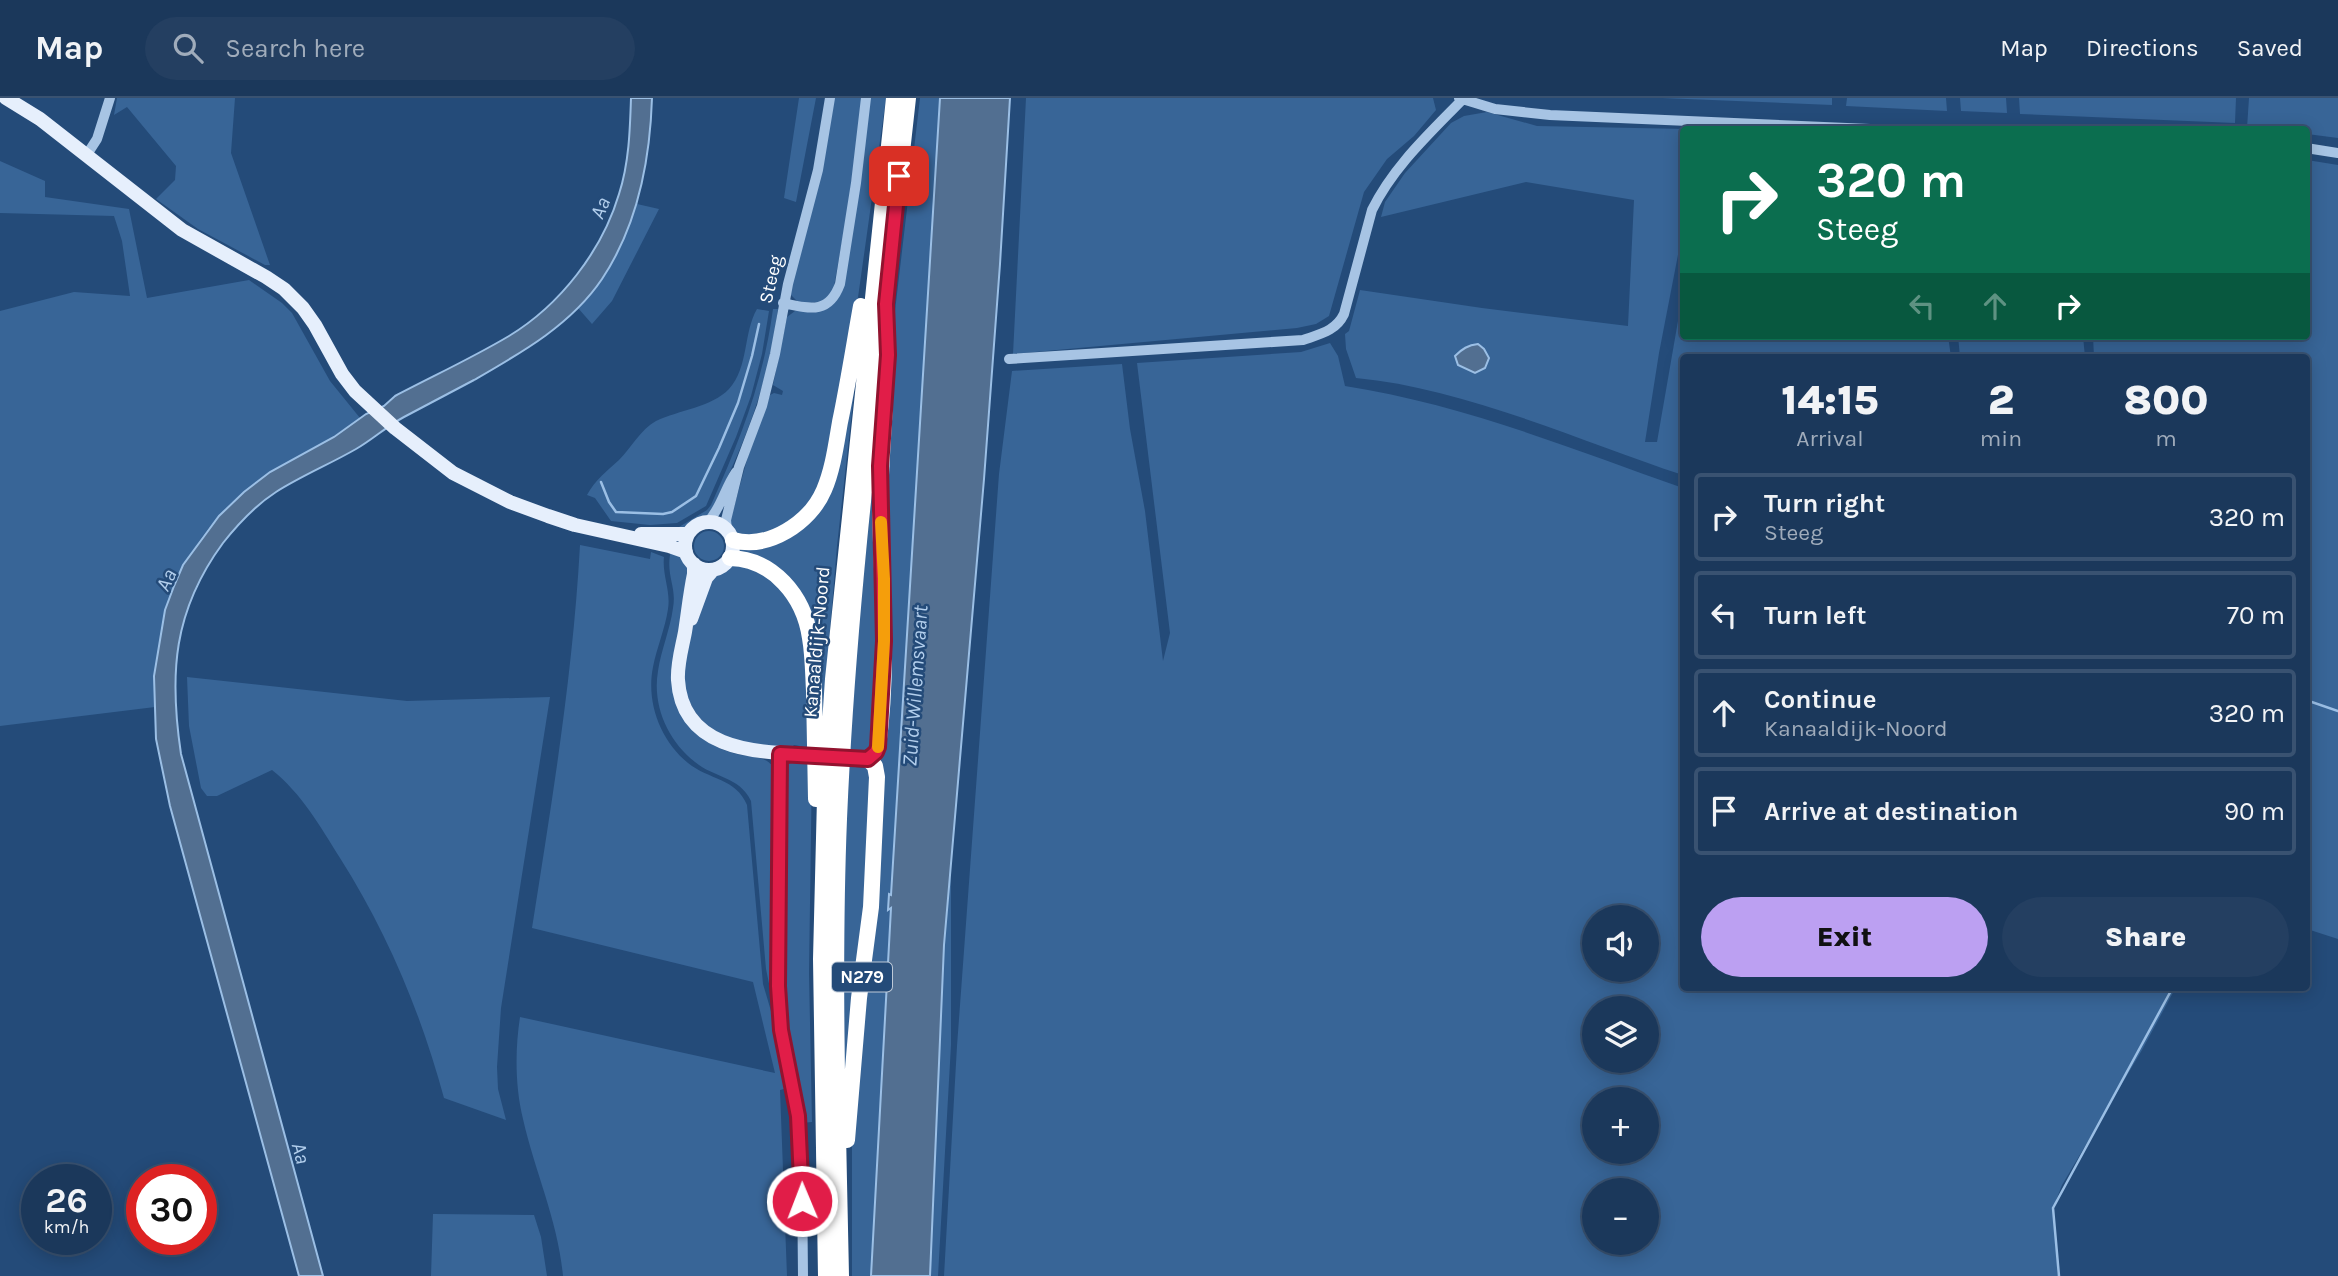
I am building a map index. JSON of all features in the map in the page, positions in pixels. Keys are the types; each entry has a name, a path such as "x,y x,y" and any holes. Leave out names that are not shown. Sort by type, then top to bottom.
{"highway":[{"name":"Kanaaldijk-Noord","path":"827,1276 821,1040 822,880 833,679 894,98"},
{"name":"Kanaaldijk-Noord","path":"841,1276 837,916 840,798 854,594 908,98"},
{"name":"N279","path":"730,535 743,543 776,536 804,518 824,490 831,468 864,291 876,261"},
{"name":"N279","path":"862,758 876,752 879,739 884,579 880,466 888,355 886,304"},
{"name":"N279","path":"730,558 755,562 777,575 786,584 802,611 810,635 815,721 816,850 822,880"},
{"name":"N279","path":"839,1198 871,907 877,777 875,766 862,758"}],"main road":[{"path":"6,98 32,114 182,230 284,289 315,325 342,374 355,391 395,428 453,473 500,497 575,525 669,546 703,569 713,570"},
{"path":"685,632 706,578 730,558 733,546 730,535 719,524 708,522 697,525 688,534 685,543 694,574 685,632 678,680 680,693 692,720 714,739 732,746 780,754 862,758"},
{"path":"629,536 647,533 688,534"}],"street":[{"path":"86,156 97,139 110,98"},
{"name":"Steeg","path":"730,535 726,520 740,467 762,406 775,354 783,303 818,170 830,98"},
{"path":"783,303 806,308 822,306 835,298 840,284 856,183 866,98"},
{"path":"1009,359 1303,340 1327,332 1340,322 1372,210 1380,194 1402,163 1461,99 1495,109 1550,115 1802,126"},
{"path":"2310,149 2338,153"},
{"name":"Steeg","path":"708,522 716,514 727,485 740,467"},
{"path":"780,754 778,986 781,1030 798,1116 802,1176 803,1276"}],"shaded area":[{"path":"117,98 235,98 231,153 270,265 265,265 198,229 156,199 175,180 176,166 127,107 114,115"},
{"path":"799,98 816,98 796,202 784,198"},
{"path":"834,98 863,98 848,208 833,292 823,302 799,303 791,295 790,289"},
{"path":"870,98 886,98 853,333 831,456 808,508 768,535 738,535 731,524 731,518 748,456 770,395 782,395 783,391 773,385 787,317 795,311 835,302"},
{"path":"920,98 940,98 888,910 891,908 871,1276 852,1276 852,1144 876,761 886,421 893,328"},
{"path":"1026,98 1433,98 1436,110 1414,136 1387,159 1364,192 1329,316 1316,324 1297,328 1013,354"},
{"path":"1662,98 1832,98 1832,105"},
{"path":"1847,98 1946,98 1947,111 1846,106"},
{"path":"1960,98 2006,98 2007,113 1961,111"},
{"path":"2019,98 2236,98 2235,123 2020,114"},
{"path":"2249,98 2338,98 2338,138 2310,134 2310,126 2247,126"},
{"path":"1487,112 1537,126 1680,129 1680,244 1645,442 1657,442 1680,309 1680,340 1949,340 1951,354 1680,354 1680,474 1480,404 1397,384 1356,378 1346,349 1345,334 1349,331 1360,290 1628,326 1634,200 1526,182 1381,217 1385,202 1405,173 1451,123 1464,116"},
{"path":"2310,160 2338,165 2338,939 2310,930 2310,354 2094,354 2093,340 2310,340"},
{"path":"0,161 45,181 45,197 129,209 147,298 249,280 282,303 292,313 330,381 360,418 247,489 220,514 202,538 186,563 165,617 159,647 155,707 0,726 0,311 74,292 130,296 122,241 114,216 0,213"},
{"path":"637,204 659,209 612,301 592,324 578,308 612,259"},
{"path":"757,309 769,311 762,354 736,437 706,506 677,523 650,525 611,521 595,498 587,495 590,490 651,424 714,400 729,389 740,371"},
{"path":"773,309 778,309 768,363 743,441 708,516 684,529 679,527 707,510 722,480 757,385"},
{"path":"860,339 837,546 819,763 803,603 736,553 737,546 812,514"},
{"path":"1958,340 2083,340 2085,354 1960,354"},
{"path":"1330,343 1338,356 1345,386 1432,404 1474,416 1680,487 1680,991 2174,991 2062,1185 2053,1208 2058,1276 944,1276 957,1046 999,474 1012,371 1122,364 1130,429 1145,511 1163,661 1170,633 1137,363 1301,352"},
{"path":"877,443 875,739 866,752 848,750"},
{"path":"709,531 715,532 723,540 723,552 715,560 709,561 703,560 695,552 694,546 695,540 703,532"},
{"path":"580,545 650,559 651,552 664,557 668,609 651,680 657,720 678,754 696,769 736,789 747,805 763,984 789,1082 780,1090 787,1276 563,1276 556,1236 518,1094 517,1042 520,1017 775,1073 753,982 532,928 567,689"},
{"path":"671,550 681,555 690,573 672,679 679,707 693,729 714,746 764,760 775,769 774,1008 766,969 751,801 740,787 702,767 685,753 664,722 657,697 658,671 674,600 669,567"},
{"path":"736,563 777,580 803,624 812,748 736,741 709,727 693,708 686,692 686,654 708,581"},
{"path":"187,677 407,701 550,697 501,1008 497,1067 498,1089 506,1120 444,1098 413,1004 373,915 310,811 283,779 272,770 217,796 207,796 201,788 189,726"},
{"path":"791,762 812,763 809,973 812,1122 801,1123 782,1008 785,773 786,766"},
{"path":"847,766 865,766 871,774 868,907 846,1118 842,973"},
{"path":"951,870 951,1045 938,1276 930,1276 944,946"},
{"path":"433,1214 534,1215 541,1237 547,1276 431,1276"}],"water":[{"path":"631,98 652,98 645,169 625,237 590,295 560,324 527,348 398,421 362,445 286,486 261,503 223,543 206,568 185,619 179,644 175,697 181,754 323,1276 299,1276 170,806 156,739 154,676 165,610 183,565 219,516 244,492 270,472 334,437 366,414 384,406 395,396 509,336 545,309 562,292 577,275 602,236 619,194 625,170"},
{"name":"Zuid-Willemsvaart","path":"940,98 1010,98 984,479 944,945 930,1276 871,1276 891,908 888,910"},
{"path":"1478,344 1489,358 1485,368 1475,373 1458,365 1455,356 1465,348"}],"waterway":[{"path":"601,482 616,512 663,514 672,512 696,496 738,403 759,324"},
{"path":"2310,701 2338,711"},
{"path":"2059,1276 2053,1208 2171,991"}],"slow traffic":[{"path":"878,747 884,641 881,522"}],"route":[{"path":"802,1201 798,1116 781,1030 778,986 780,754 868,759 878,747 884,641 880,466 888,355 886,304 899,176"}],"water label":[{"name":"Aa","path":"600,208"},
{"name":"Aa","path":"166,580"},
{"name":"Aa","path":"301,1153"}]}
